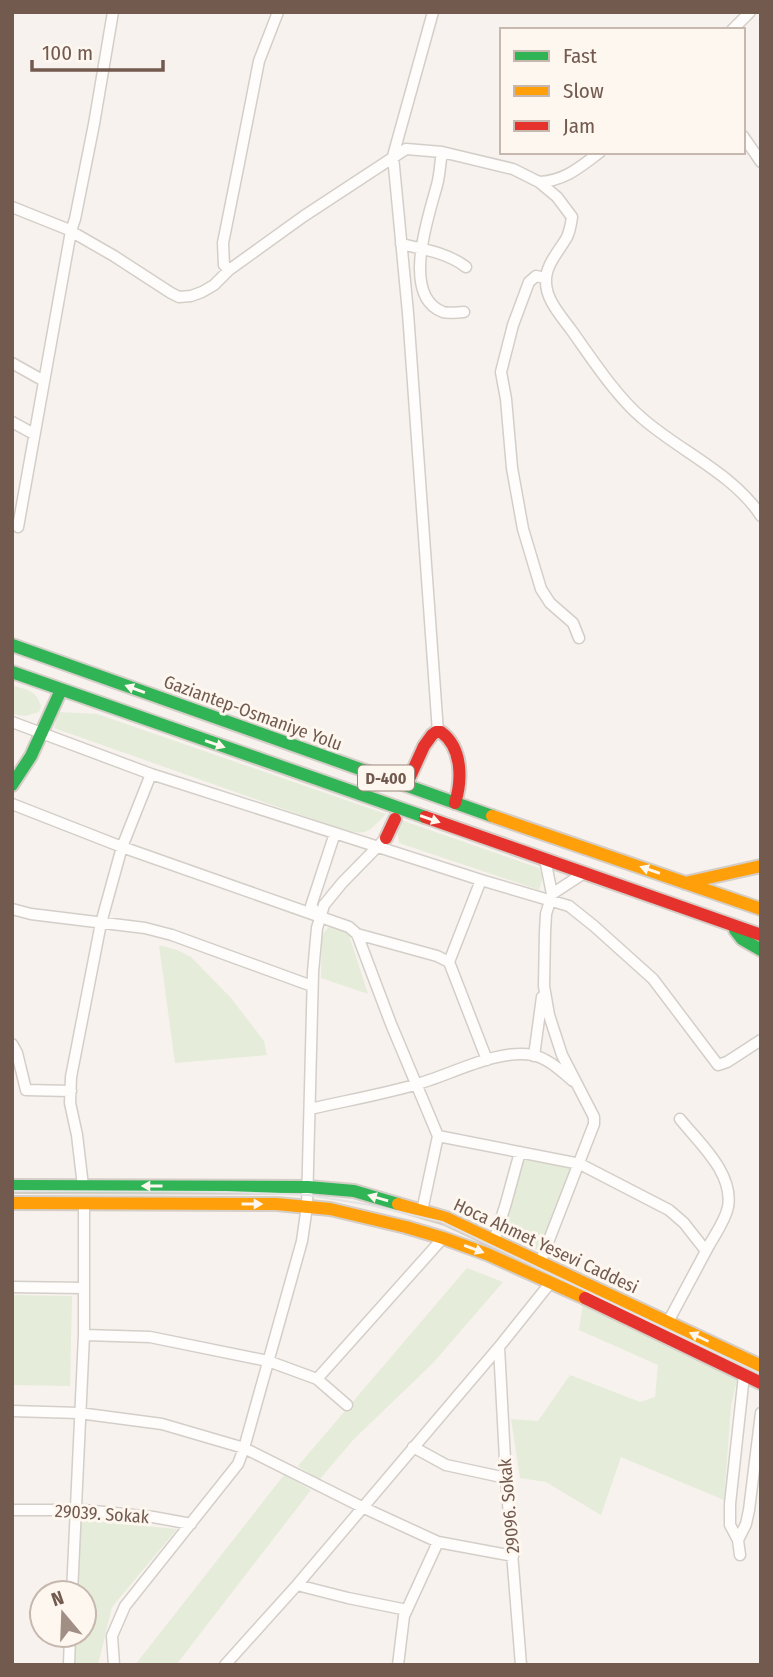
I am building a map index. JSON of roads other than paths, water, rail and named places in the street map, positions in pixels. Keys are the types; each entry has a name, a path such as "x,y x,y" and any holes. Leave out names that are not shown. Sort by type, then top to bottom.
{"main road":[{"name":"Gaziantep-Osmaniye Yolu","path":"12,645 761,909"},
{"name":"D-400","path":"12,672 761,935"},
{"path":"12,785 31,756 61,690"},
{"path":"410,779 426,741 442,732 447,737 459,765 460,777 455,803"},
{"path":"383,842 395,819"},
{"path":"685,883 761,866"},
{"path":"730,924 742,939 761,950"},
{"name":"Hoca Ahmet Yesevi Caddesi","path":"12,1186 308,1187 354,1191 446,1217 761,1366"},
{"name":"Hoca Ahmet Yesevi Caddesi","path":"12,1203 307,1206 393,1224 488,1254 761,1383"}],"street":[{"path":"18,527 113,12"},
{"path":"229,270 224,265 223,243 259,61 278,12"},
{"path":"433,12 393,156 409,326 438,732"},
{"path":"733,12 733,28"},
{"path":"733,28 750,12"},
{"path":"745,138 761,162"},
{"path":"12,207 71,231 179,297 202,292 214,285 229,270 304,216 405,149 442,152 513,169 539,181 557,197 572,217 568,235 545,278 548,296 560,315 609,381 641,418 727,481 761,516"},
{"path":"442,152 420,258 421,279 428,301 444,313 464,312"},
{"path":"539,181 553,181 565,177 597,154"},
{"path":"401,244 457,260 466,267"},
{"path":"545,278 536,276 529,282 513,325 501,372 512,468 523,529 541,589 550,603 573,623 579,638"},
{"path":"12,363 44,381"},
{"path":"12,422 34,434"},
{"path":"12,722 151,774 335,832 383,842 481,880 551,897 569,906 594,926 653,979 718,1065 761,1040"},
{"path":"83,1186 70,1103 71,1077 101,923 122,847 151,774"},
{"path":"12,804 122,847 349,927 357,934 437,956 449,962 487,1060"},
{"path":"321,918 312,906 335,832"},
{"path":"114,1665 112,1636 125,1606 238,1464 244,1448 302,1241 307,1206 312,986 317,928 324,905 383,842"},
{"path":"534,1056 544,986 546,914 551,897 545,859"},
{"path":"551,897 584,873"},
{"path":"449,962 481,880"},
{"path":"12,909 31,914 145,928 172,935 312,986"},
{"path":"357,934 415,1085 438,1136 422,1211"},
{"path":"540,1263 594,1124 594,1117 562,1055 549,1015 544,986"},
{"path":"12,1044 17,1053 26,1090 71,1091"},
{"path":"310,1109 415,1085 487,1060 518,1055 534,1056 555,1065 577,1085"},
{"path":"668,1322 728,1208 729,1197 726,1181 718,1164 680,1119"},
{"path":"438,1136 580,1164 669,1210 684,1223 706,1251"},
{"path":"494,1241 520,1152"},
{"path":"73,1579 84,1335 84,1203"},
{"path":"317,1380 443,1238"},
{"path":"225,1665 297,1585 551,1282"},
{"path":"12,1287 84,1288"},
{"path":"84,1335 150,1337 268,1362 317,1380 347,1405"},
{"name":"29096. Sokak","path":"499,1347 521,1665"},
{"path":"740,1555 738,1540 730,1525 730,1504 744,1375"},
{"path":"12,1411 79,1413 162,1424 244,1448 438,1542 513,1556"},
{"path":"738,1540 749,1510 761,1413"},
{"path":"413,1447 446,1465 506,1478"},
{"name":"29039. Sokak","path":"12,1510 75,1510 153,1517 191,1524"},
{"path":"398,1665 404,1616 438,1542"},
{"path":"297,1585 407,1610"}],"tram line":[{"path":"12,1191 308,1195 370,1205 442,1222 761,1374"}]}
